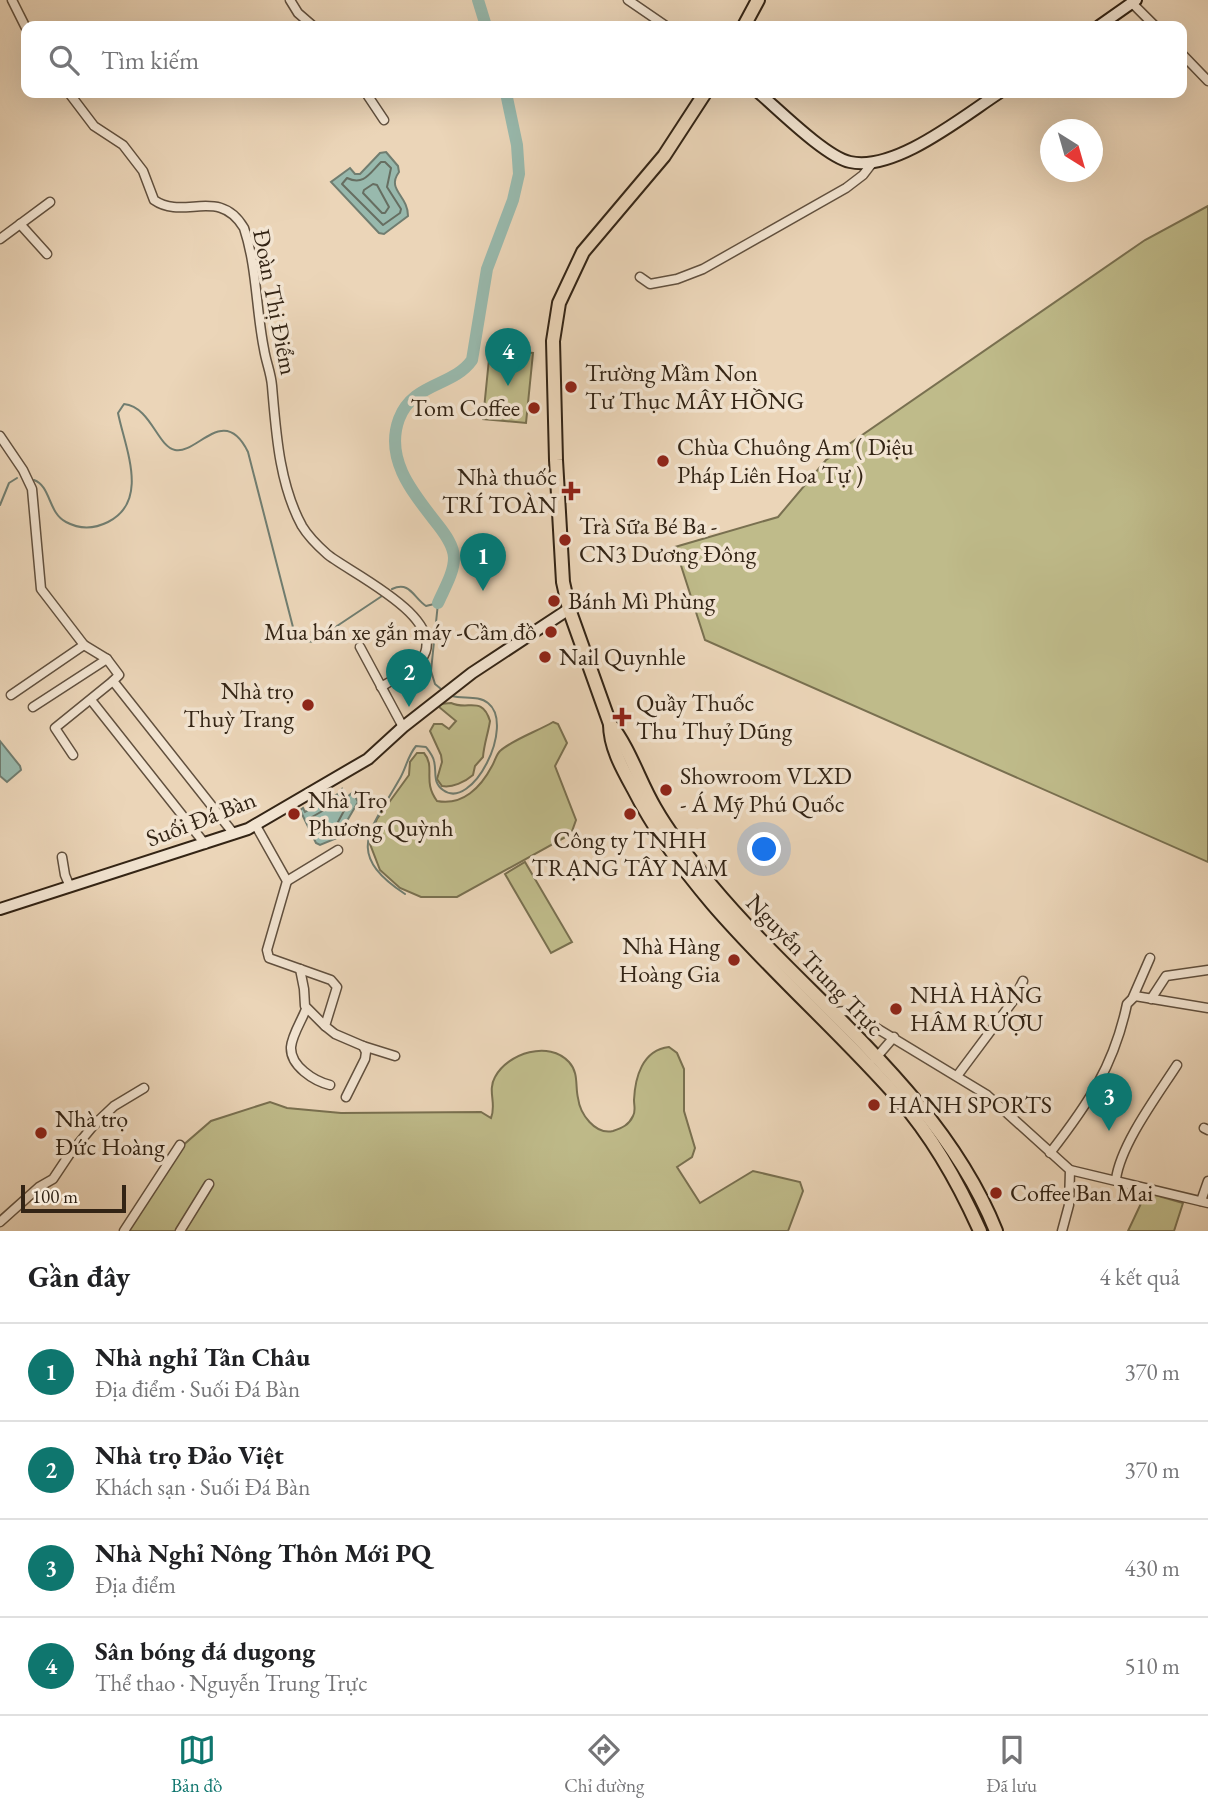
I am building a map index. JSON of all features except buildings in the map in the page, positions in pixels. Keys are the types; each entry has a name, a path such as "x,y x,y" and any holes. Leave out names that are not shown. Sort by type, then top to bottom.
{"main road":[{"path":"747,21 758,0"},
{"name":"Nguyễn Trung Trực","path":"702,98 664,156 583,252 559,303 553,341 556,460 561,562 569,609 610,724 620,737 655,809 686,855 713,888 831,1012 872,1063 947,1165 980,1231"},
{"name":"Nguyễn Trung Trực","path":"610,724 610,738 628,779 680,867 711,904 940,1133 965,1169 996,1231"}],"street":[{"path":"12,0 22,21"},
{"path":"290,0 307,21"},
{"path":"628,0 659,21"},
{"path":"1106,21 1134,2 1151,21"},
{"path":"1187,59 1208,81"},
{"name":"Đoàn Thị Điểm","path":"73,98 94,126 123,145 145,176 154,200 170,206 214,205 223,208 240,221 247,238 264,351 270,373 279,453 291,500 302,525 327,554 374,584 412,615 425,637 426,647 419,662 381,687"},
{"path":"369,98 384,120"},
{"path":"765,98 826,150 849,162 886,161 906,152 991,98"},
{"path":"640,276 650,284 661,283 703,269 846,188 863,175 873,162"},
{"path":"0,240 50,202"},
{"path":"20,224 47,254"},
{"path":"0,436 23,470 32,489 41,589 84,645 107,659 119,675 55,728 73,755"},
{"name":"Suối Đá Bàn","path":"0,909 205,844 255,824 368,759 403,727 472,673 569,609"},
{"path":"11,695 84,645"},
{"path":"360,647 403,727"},
{"path":"33,707 107,659"},
{"path":"113,681 234,834"},
{"path":"90,699 205,844"},
{"path":"255,824 287,881"},
{"path":"325,1026 336,991 335,984 327,978 271,960 267,955 287,881 338,850"},
{"path":"62,857 70,887"},
{"path":"1050,1153 1081,1112 1108,1068 1127,1004 1133,997 1150,958"},
{"path":"300,970 306,1009 292,1044 293,1057 311,1077 330,1085"},
{"path":"1151,999 1166,976 1208,970"},
{"path":"957,1076 1013,1001 1023,981"},
{"path":"1133,997 1208,1008"},
{"path":"306,1009 335,1034 395,1056"},
{"path":"831,1012 848,1011 987,1095 1070,1170 1204,1202 1208,1181"},
{"path":"872,1063 894,1037"},
{"path":"345,1097 365,1059 363,1046"},
{"path":"1116,1180 1136,1131 1177,1065"},
{"path":"0,1222 39,1188 53,1180 69,1155 114,1106 144,1088"},
{"path":"124,1231 180,1145"},
{"path":"1062,1231 1069,1205 1070,1170"},
{"path":"180,1231 209,1184"}],"shaded area":[{"path":"1208,206 1208,862 705,640 675,547 778,517 826,460 1145,240"},
{"path":"490,349 533,353 526,423 483,419"},
{"path":"440,704 479,706 487,713 490,721 483,757 475,766 473,775 458,784 442,786 437,779 442,762 441,755 430,731 434,724 442,724 449,729 456,721 439,707"},
{"path":"553,722 558,724 567,743 555,766 576,820 571,834 457,897 421,897 400,888 380,870 370,844 371,834 377,819 409,775 410,762 417,753 424,753 427,758 430,787 437,801 455,801 477,788 500,751"},
{"path":"525,862 572,942 551,953 505,874"},
{"path":"669,1047 677,1053 684,1069 684,1111 695,1148 692,1157 677,1167 700,1203 753,1171 800,1182 803,1191 788,1231 125,1231 181,1147 211,1121 270,1102 287,1108 341,1113 481,1112 491,1118 495,1077 509,1061 529,1052 540,1051 561,1055 569,1062 574,1071 579,1104 585,1117 600,1130 613,1131 627,1124 634,1114 636,1083 646,1059 652,1053"},
{"path":"1148,1193 1183,1203 1174,1231 1128,1231"}],"water":[{"path":"386,152 398,166 395,184 405,203 408,216 384,234 379,233 331,182 350,168 355,174 360,174 380,153"},
{"path":"0,741 21,770 7,782 0,776"},
{"path":"342,789 346,798 353,792 358,802 337,838 320,845 316,843 300,810 303,808 305,812 338,794"}],"waterway":[{"path":"478,0 484,21"},
{"path":"438,603 452,569 452,549 446,536 404,476 398,462 395,434 405,407 414,398 455,375 472,360 487,269 513,200 519,174 517,145 507,98"},
{"path":"34,480 44,488 60,518 76,526 97,526 121,513 131,488 129,457 118,413 124,404 141,412 163,442 175,450 183,450 220,431 230,432 239,438 248,452 295,635 301,640 313,642 382,596"},
{"path":"0,505 9,483 17,478"},
{"path":"392,589 407,588 426,606 438,603 431,671 435,684 441,689"},
{"path":"405,894 374,866 368,853 368,840 372,827 413,750 416,746 426,747 435,765 437,784 443,790 454,793 466,789 477,778 494,746 497,729 495,714 488,703 476,698 452,696"}],"place":[{"name":"Sân bóng đá dugong","path":"508,386"},
{"name":"Trường Mầm Non Tư Thục MÂY HỒNG","path":"571,387"},
{"name":"Tom Coffee","path":"534,408"},
{"name":"Chùa Chuông Am ( Diệu Pháp Liên Hoa Tự )","path":"663,461"},
{"name":"Nhà thuốc TRÍ TOÀN","path":"571,491"},
{"name":"Trà Sữa Bé Ba - CN3 Dương Đông","path":"565,540"},
{"name":"Nhà nghỉ Tân Châu","path":"483,591"},
{"name":"Bánh Mì Phùng","path":"554,601"},
{"name":"Mua bán xe gắn máy -Cầm đồ","path":"551,632"},
{"name":"Nail Quynhle","path":"545,657"},
{"name":"Nhà trọ Thuỳ Trang","path":"308,705"},
{"name":"Nhà trọ Đảo Việt","path":"409,707"},
{"name":"Quầy Thuốc Thu Thuỷ Dũng","path":"622,717"},
{"name":"Showroom VLXD - Á Mỹ Phú Quốc","path":"666,790"},
{"name":"Nhà Trọ Phương Quỳnh","path":"294,814"},
{"name":"Công ty TNHH TRẠNG TÂY NAM","path":"630,814"},
{"name":"Nhà Hàng Hoàng Gia","path":"734,960"},
{"name":"NHÀ HÀNG HÂM RƯỢU","path":"896,1009"},
{"name":"HANH SPORTS","path":"874,1105"},
{"name":"Nhà Nghỉ Nông Thôn Mới PQ","path":"1109,1131"},
{"name":"Nhà trọ Đức Hoàng","path":"41,1133"},
{"name":"Coffee Ban Mai","path":"996,1193"}]}
